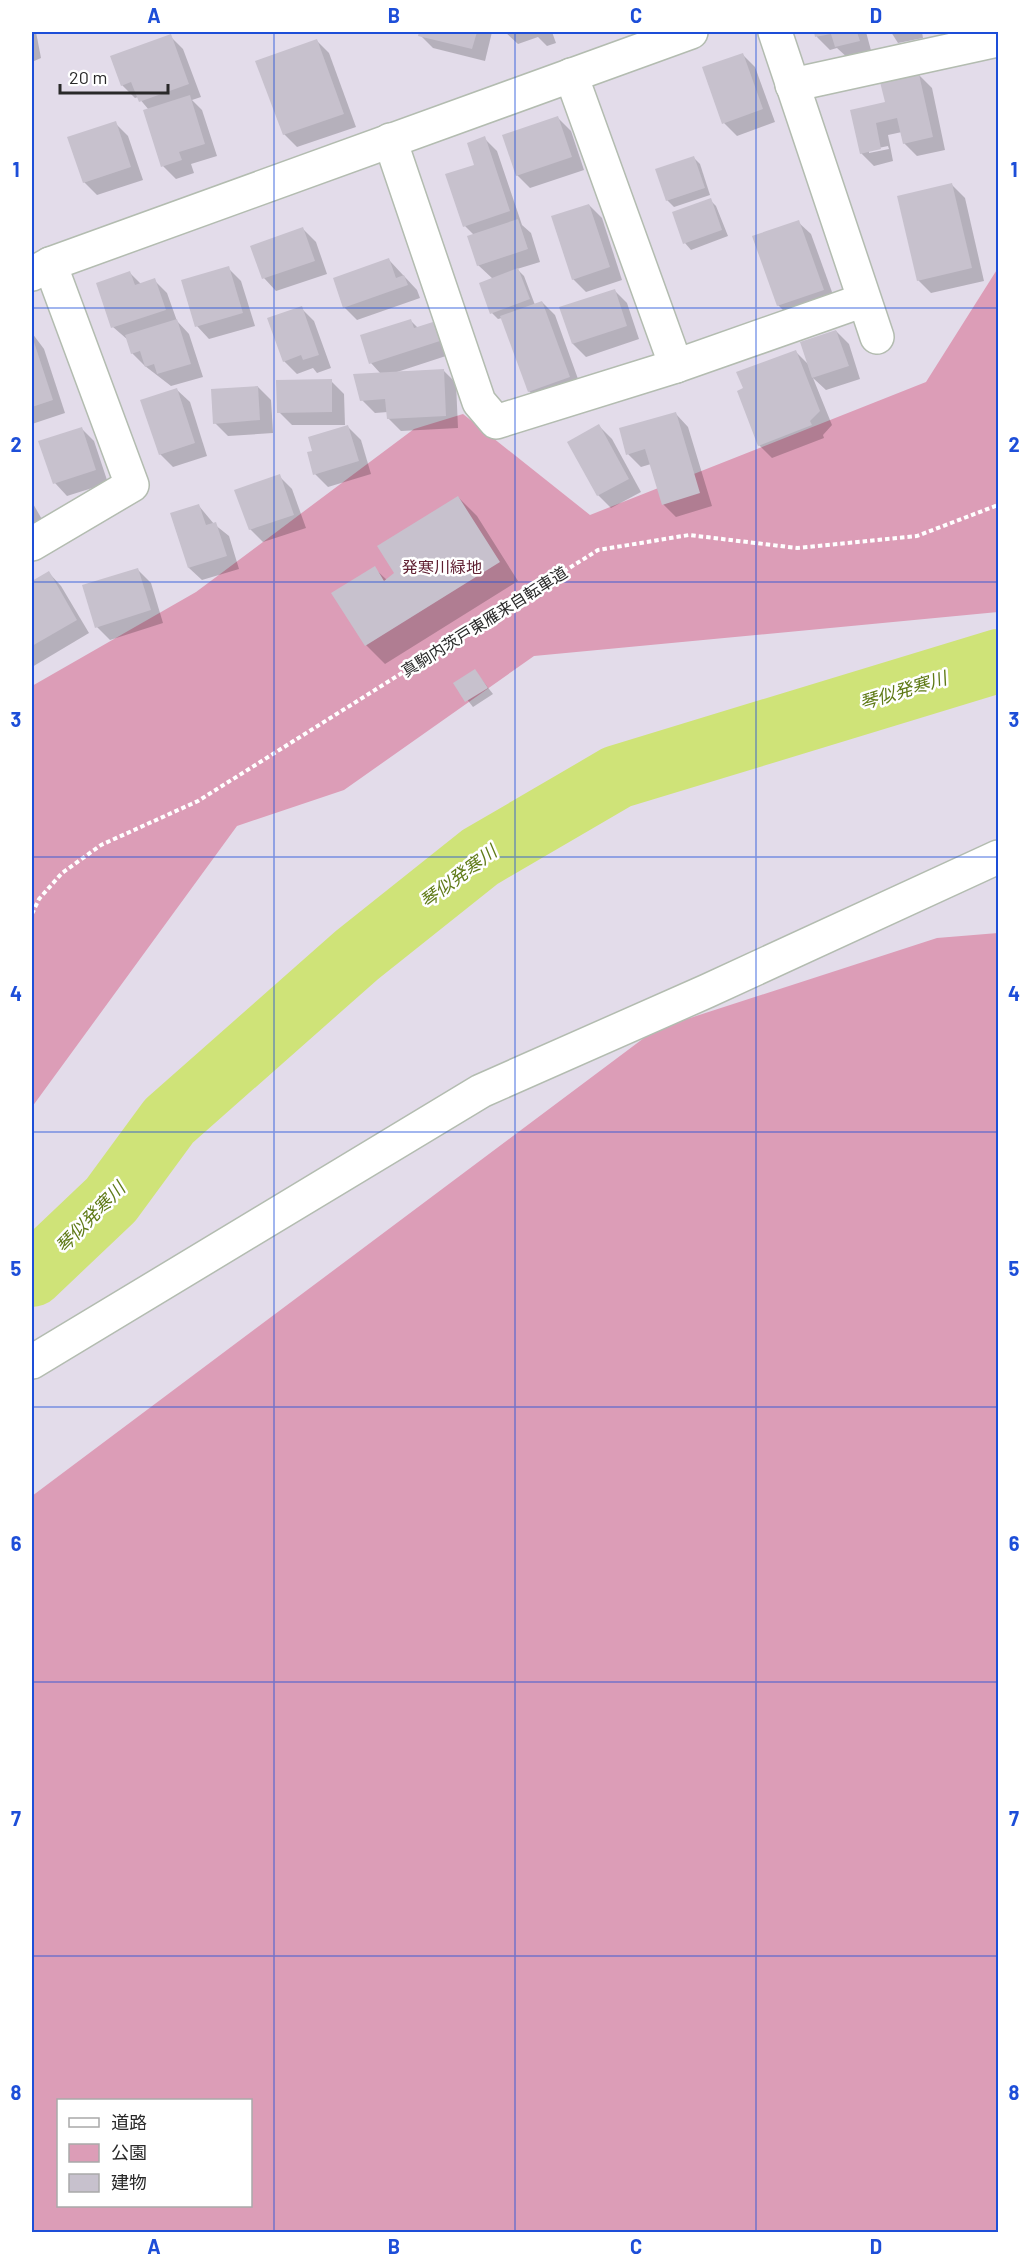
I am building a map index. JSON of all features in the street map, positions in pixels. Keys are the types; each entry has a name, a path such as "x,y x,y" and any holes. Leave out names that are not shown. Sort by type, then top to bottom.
{"street":[{"path":"32,544 132,484 41,269 691,32"},
{"path":"775,32 877,337"},
{"path":"792,85 999,40"},
{"path":"571,75 676,366"},
{"path":"390,140 479,402 496,422 676,366 864,300"},
{"path":"32,1362 481,1091 707,991 999,857"}],"path":[{"name":"真駒内茨戸東雁来自転車道","path":"32,914 39,899 62,873 101,845 216,790 598,550 689,535 797,548 917,536 999,505"}],"green space":[{"name":"発寒川緑地","path":"998,268 998,612 534,656 344,790 237,826 32,1107 32,686 196,592 414,429 463,414 590,515 926,382"},
{"path":"998,933 998,2232 32,2232 32,1496 656,1029 937,938"}],"building":[{"path":"419,32 477,32 472,49 418,36"},
{"path":"814,32 857,32 860,41 835,47 831,34 815,37"},
{"path":"171,34 189,84 139,102 131,82 121,86 110,56"},
{"path":"317,39 344,114 283,135 255,61"},
{"path":"743,53 763,109 722,124 702,67"},
{"path":"919,74 933,137 903,144 897,118 876,123 881,149 860,154 850,110 885,102 880,82"},
{"path":"190,95 205,144 179,152 182,160 161,167 143,110"},
{"path":"558,116 572,157 516,176 502,135"},
{"path":"116,121 131,167 83,183 67,137"},
{"path":"485,136 510,211 463,227 445,174 474,165 467,143"},
{"path":"694,156 705,188 666,201 655,169"},
{"path":"952,183 972,268 917,281 897,196"},
{"path":"711,198 722,230 683,244 672,212"},
{"path":"589,204 610,267 572,280 551,216"},
{"path":"518,219 528,249 477,266 467,236"},
{"path":"799,220 824,290 777,306 752,236"},
{"path":"303,227 315,261 262,279 250,246"},
{"path":"389,258 396,278 404,275 408,285 343,308 333,278"},
{"path":"229,266 243,313 195,327 181,280"},
{"path":"518,268 530,299 490,314 479,283"},
{"path":"130,271 135,285 155,278 166,310 111,328 96,283"},
{"path":"615,289 627,326 572,344 559,307"},
{"path":"542,301 570,377 528,392 500,316"},
{"path":"302,306 319,355 303,360 301,355 283,362 267,318"},
{"path":"177,319 191,364 157,374 154,364 145,367 140,351 131,354 125,335"},
{"path":"411,319 414,328 433,322 440,341 369,364 360,335"},
{"path":"836,330 849,366 812,378 800,342"},
{"path":"32,336 53,400 32,407"},
{"path":"796,350 820,411 810,421 812,425 758,446 737,391 743,388 736,372"},
{"path":"444,369 446,416 387,419 385,399 360,401 353,374"},
{"path":"332,379 332,412 277,413 276,380"},
{"path":"258,386 260,420 213,424 211,389"},
{"path":"177,388 195,443 159,455 140,400"},
{"path":"676,412 700,493 662,505 645,449 626,455 619,428"},
{"path":"599,424 629,479 597,496 567,442"},
{"path":"348,425 359,461 313,475 307,452 312,451 308,437"},
{"path":"82,427 96,470 53,484 38,441"},
{"path":"280,474 294,515 249,530 234,490"},
{"path":"458,496 500,562 365,646 331,593 375,566 384,581 394,573 377,546"},
{"path":"199,504 206,525 216,522 227,556 188,568 170,513"},
{"path":"138,568 151,610 95,628 82,585"},
{"path":"49,571 77,620 32,646 32,581"},
{"path":"475,669 488,688 465,702 453,683"}],"waterway":[{"name":"琴似発寒川","path":"32,1275 111,1200 169,1121 357,955 480,857 617,777 998,661"}]}
